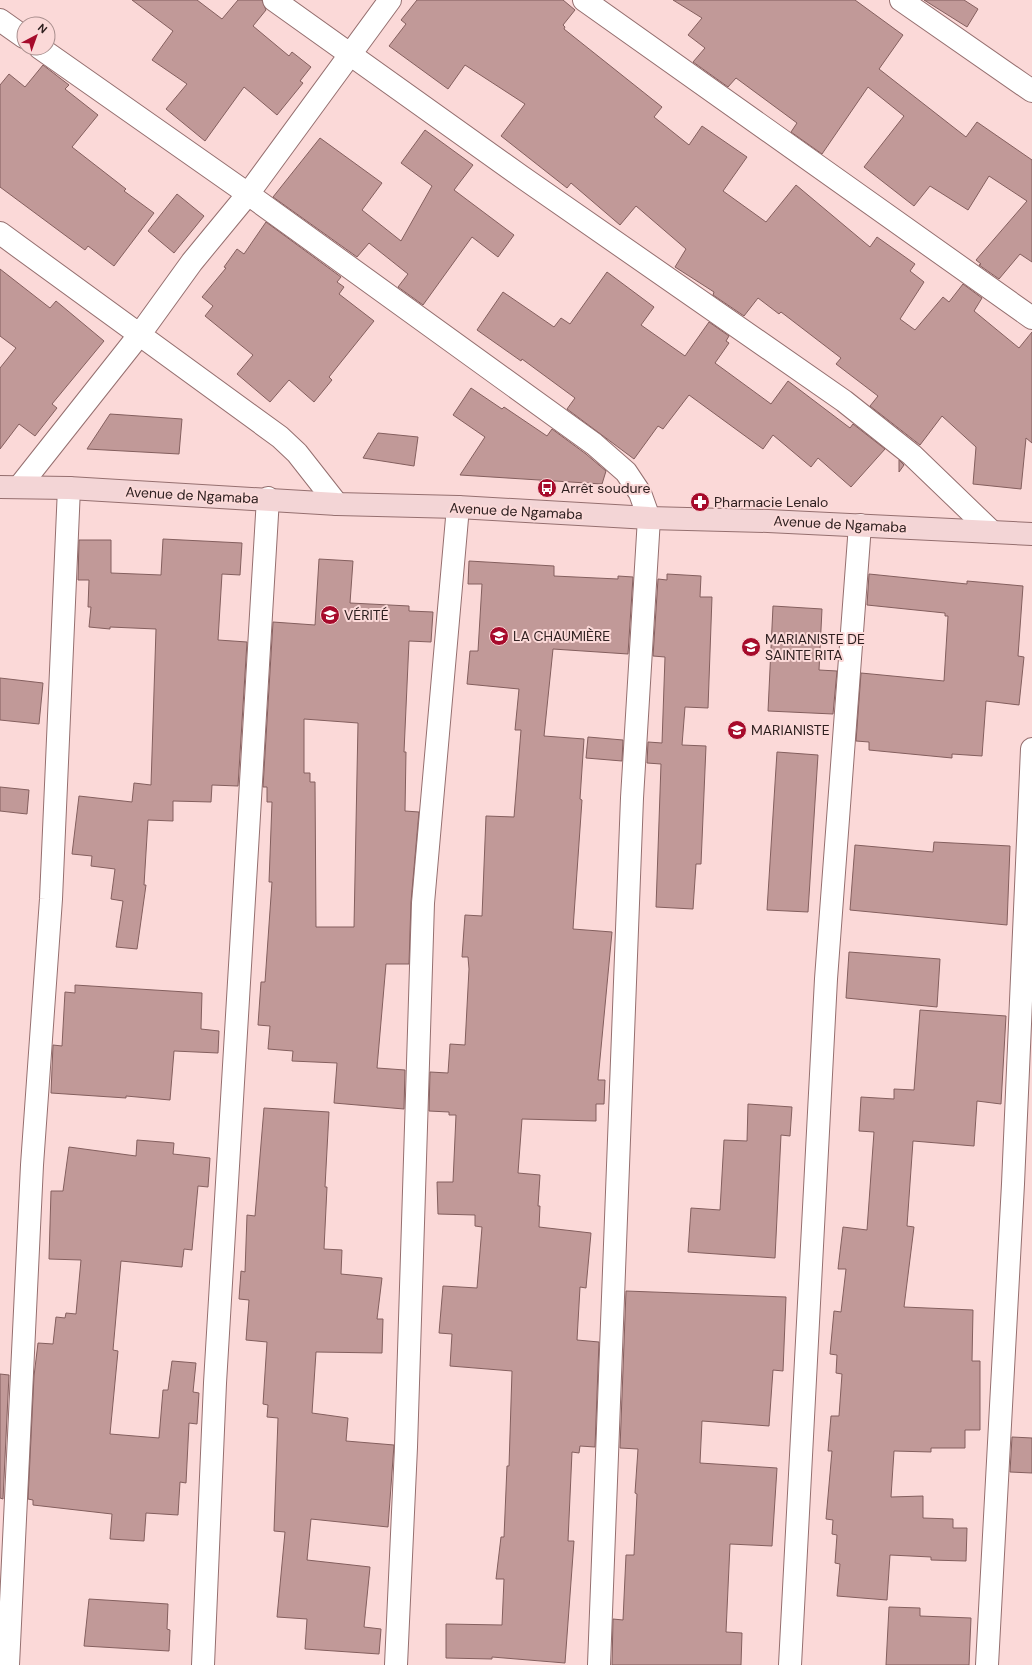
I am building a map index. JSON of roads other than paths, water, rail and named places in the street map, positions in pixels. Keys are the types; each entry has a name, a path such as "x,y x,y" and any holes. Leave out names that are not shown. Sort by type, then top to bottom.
{"main road":[{"name":"Avenue de Ngamaba","path":"6,484 268,498 337,504 458,507 649,518 860,525 1032,534"}],"street":[{"path":"274,0 349,55 844,401 912,455 992,532"},
{"path":"6,484 140,334 192,262 248,194 390,0"},
{"path":"584,0 1032,318"},
{"path":"901,0 1032,91"},
{"path":"0,20 16,31"},
{"path":"51,56 248,194 594,444 626,472 640,493 649,518 632,798 599,1665"},
{"path":"0,233 280,436 297,453 337,504"},
{"path":"8,1665 32,1165 51,900 69,488"},
{"path":"203,1665 215,1383 268,498"},
{"path":"396,1665 407,1439 423,903 458,507"},
{"path":"790,1665 826,979 860,525"},
{"path":"986,1665 1013,1176 1032,748"}],"place":[{"name":"Arrêt soudure","path":"547,488"},
{"name":"Pharmacie Lenalo","path":"700,502"},
{"name":"VÉRITÉ","path":"330,615"},
{"name":"LA CHAUMIÈRE","path":"499,636"},
{"name":"MARIANISTE DE SAINTE RITA","path":"751,647"},
{"name":"MARIANISTE","path":"737,730"}]}
